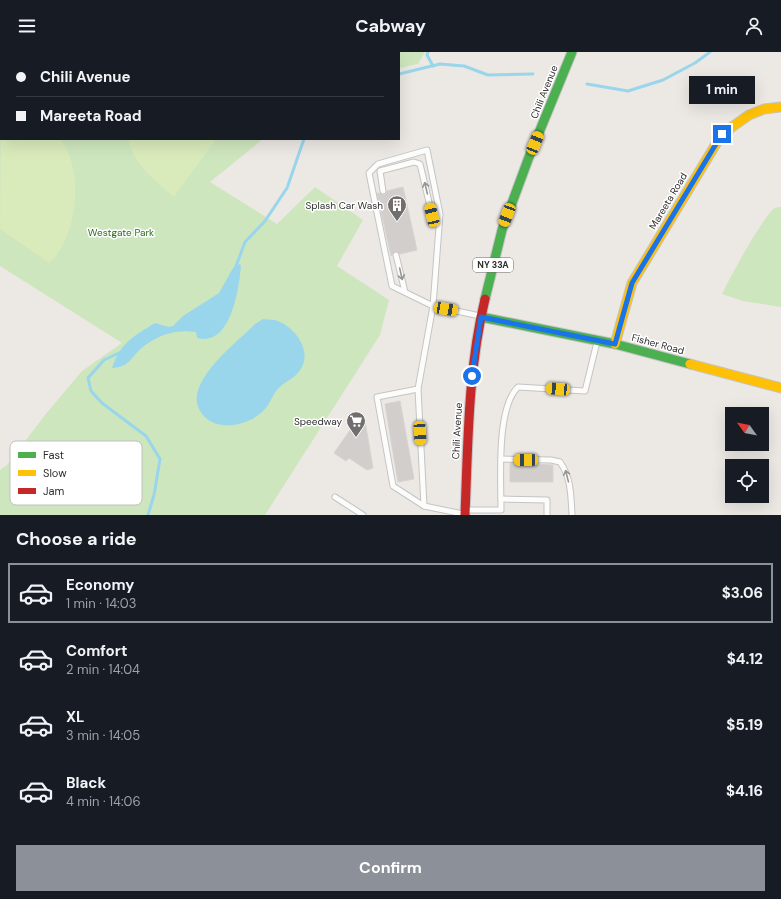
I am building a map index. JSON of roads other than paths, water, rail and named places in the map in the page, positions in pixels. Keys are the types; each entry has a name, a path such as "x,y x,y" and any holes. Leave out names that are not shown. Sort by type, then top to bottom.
{"street":[{"name":"Chili Avenue","path":"465,513 469,402 481,317 502,230 568,54"},
{"name":"Mareeta Road","path":"615,344 632,283 722,134 737,120 755,111 781,107"},
{"name":"Fisher Road","path":"481,317 615,344 781,388"}],"lane":[{"path":"424,506 418,389 433,306 440,214 427,150 378,164 369,173 392,286 433,306 481,317"},
{"path":"383,192 380,171 414,162 420,164 432,215 439,223"},
{"path":"396,255 405,292"},
{"path":"418,389 377,397 393,486 424,506 465,513 501,513 501,459 507,405 512,393 518,387 585,391 598,340"},
{"path":"501,459 551,460 560,462 566,470 571,492 572,515"},
{"path":"336,497 363,515"},
{"path":"501,499 547,500 547,515"}],"water":[{"path":"240,264 238,288 231,314 218,334 209,338 197,338 196,332 182,331 168,333 156,338 144,346 123,366 112,368 119,352 134,336 155,323 169,327 173,326 183,316 219,293 233,268"},
{"path":"263,319 275,320 284,324 300,340 304,353 302,367 297,374 277,390 266,408 257,416 240,424 222,425 213,423 200,411 197,400 199,388 205,376 225,352 255,324"}],"waterway":[{"path":"428,52 427,55 433,66"},
{"path":"587,84 628,91 663,80 695,63 710,52"},
{"path":"400,74 440,64 464,66 488,75 533,74"},
{"path":"235,269 245,242 265,221 287,188 304,140"},
{"path":"121,352 104,360 88,378 91,391 102,403 146,436 160,459 154,495 148,515"}],"place":[{"name":"Splash Car Wash","path":"397,222"},
{"name":"Speedway","path":"356,438"}],"park label":[{"name":"Westgate Park","path":"121,232"}]}
